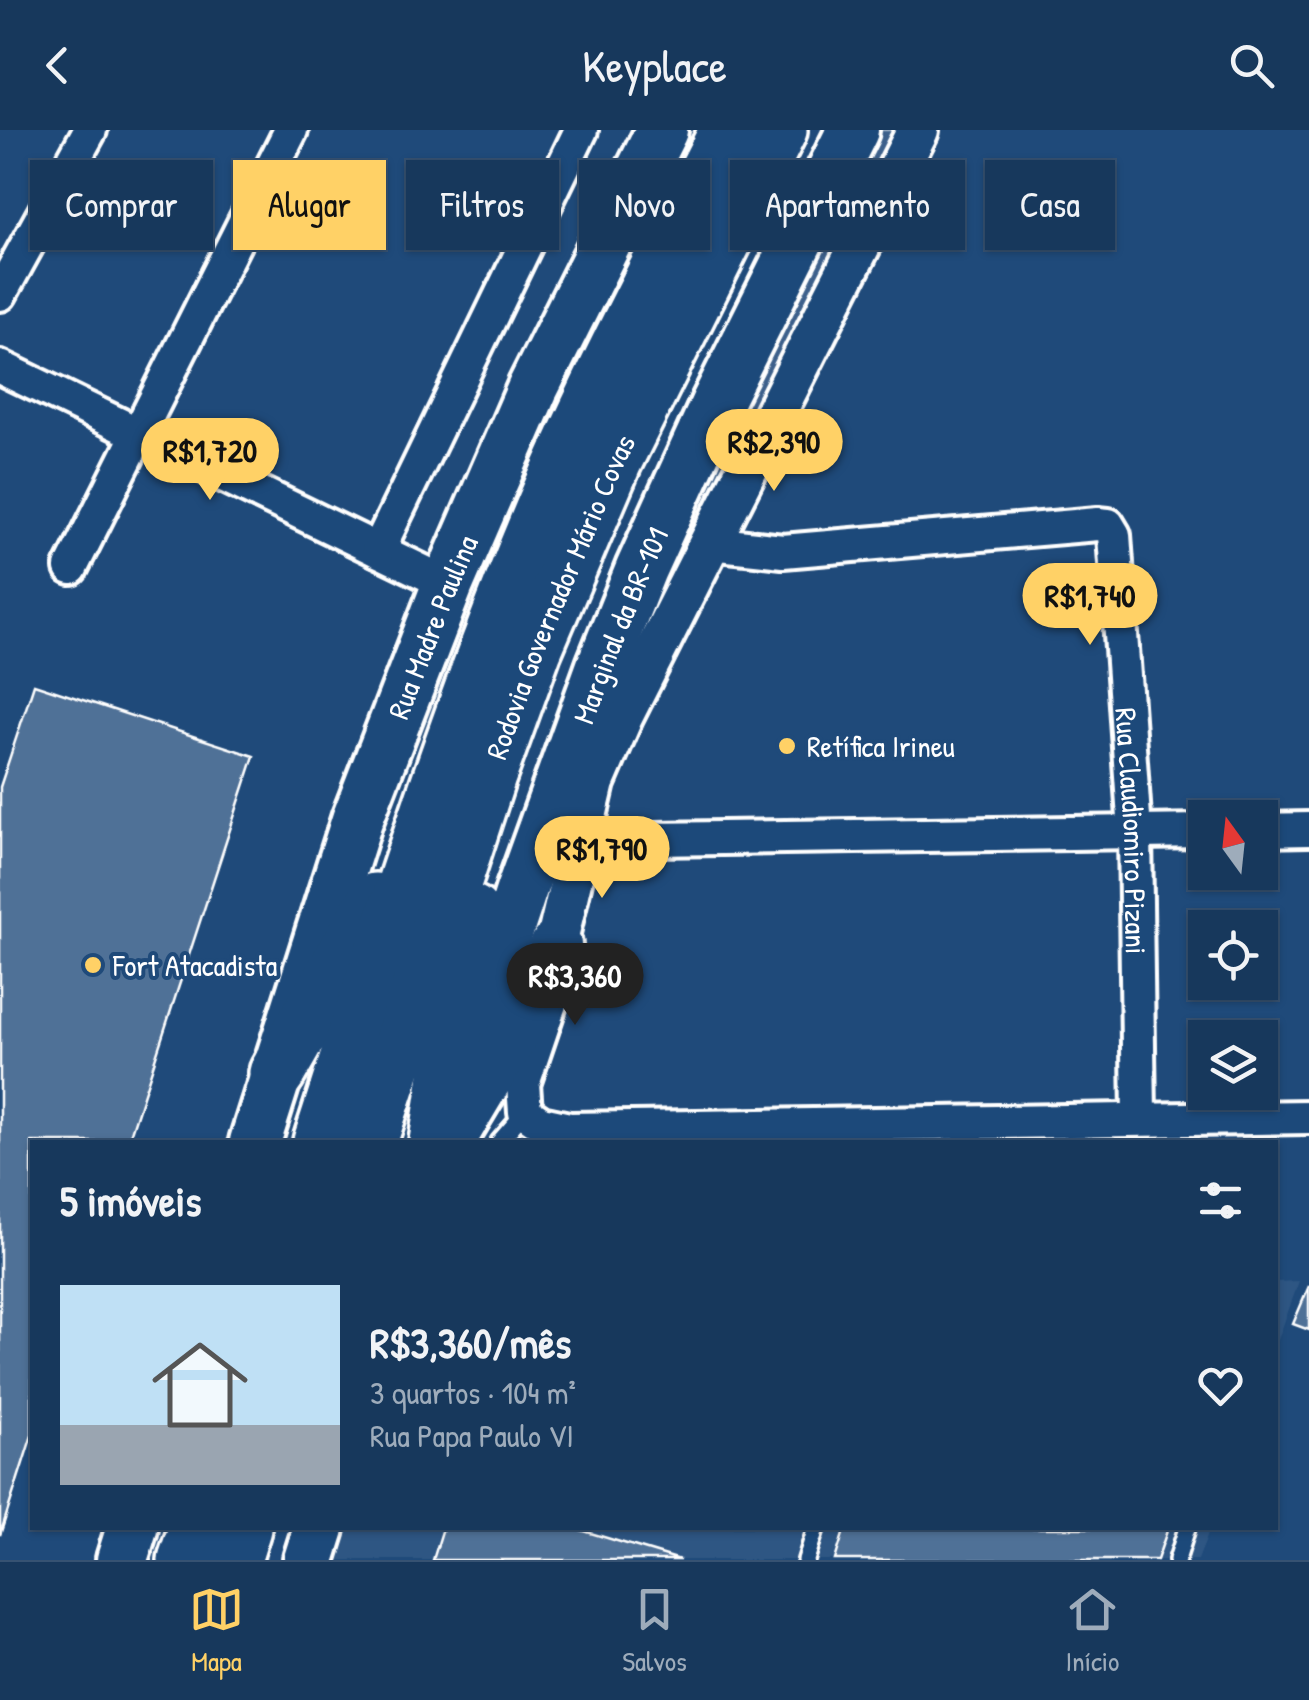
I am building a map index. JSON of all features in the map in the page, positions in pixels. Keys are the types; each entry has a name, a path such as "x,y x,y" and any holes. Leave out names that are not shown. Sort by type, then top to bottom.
{"highway":[{"name":"Rodovia Governador Mário Covas","path":"322,1140 431,802 502,609 537,523 615,356 728,130"},
{"name":"Rodovia Governador Mário Covas","path":"371,1140 488,776 534,649 614,461 779,130"},
{"path":"439,1140 488,776"},
{"path":"277,1073 431,802"},
{"path":"186,1560 196,1530"},
{"path":"232,1560 242,1530"}],"main road":[{"name":"Rua Madre Paulina","path":"256,1140 356,820 448,584 533,388 662,130"},
{"name":"Marginal da BR-101","path":"440,1140 521,891 628,602 716,404 854,130"},
{"path":"450,1140 514,1033 556,945"},
{"path":"122,1560 131,1530"},
{"path":"309,1560 318,1530"}],"street":[{"path":"0,294 90,130"},
{"path":"72,568 291,130"},
{"path":"378,550 581,130"},
{"path":"918,130 622,717 594,782 556,945 554,985 522,1084 525,1112 540,1123 569,1129 1309,1117"},
{"path":"0,366 448,584"},
{"name":"Rua Claudiomiro Pizani","path":"710,543 783,550 1108,525 1114,535 1135,832 1139,1118"},
{"path":"1278,830 1309,829"},
{"path":"580,840 1188,831"}],"lane":[{"path":"500,1140 525,1112"},
{"path":"806,1560 815,1530"},
{"path":"1177,1560 1187,1530"}],"shaded area":[{"path":"871,130 910,130 895,160 856,160"},
{"path":"811,250 850,250 657,633 700,474"},
{"path":"1299,1281 1278,1340 1278,1282"},
{"path":"333,1530 1209,1530 1198,1560 324,1560"}],"building":[{"name":"Fort Atacadista","path":"34,684 254,756 129,1140 30,1140 30,1441 0,1535 0,787"},
{"path":"1309,1286 1309,1330 1293,1324"},
{"path":"442,1530 581,1530 680,1560 433,1560"},
{"path":"844,1530 1167,1530 1157,1560 835,1560"}],"place":[{"name":"Retífica Irineu","path":"787,746"},
{"name":"Fort Atacadista","path":"93,965"}]}
